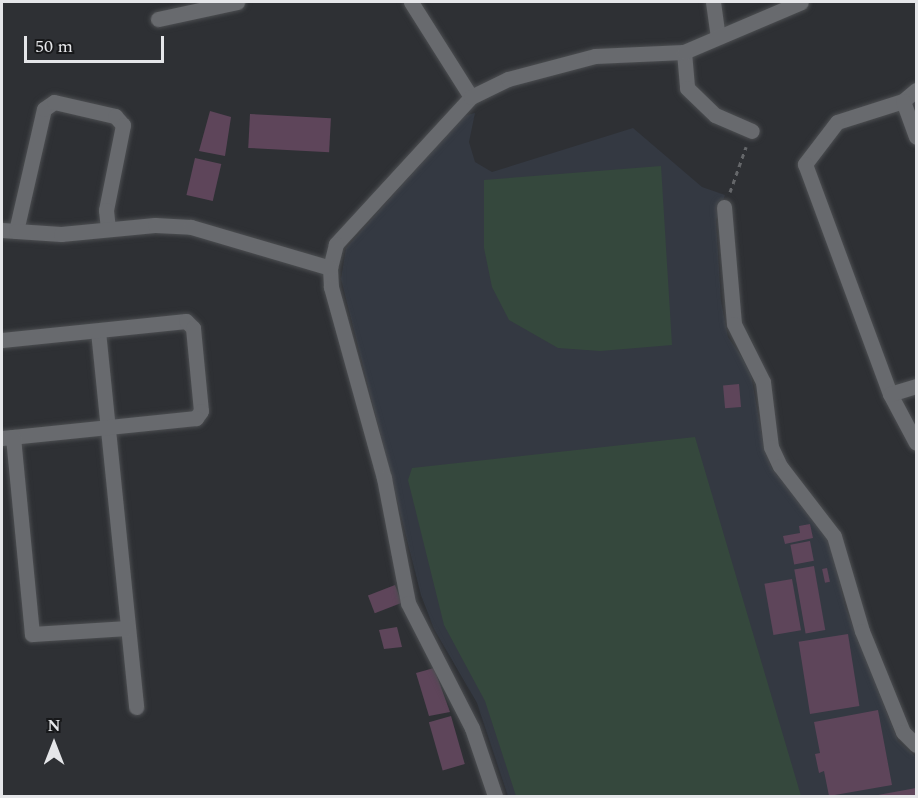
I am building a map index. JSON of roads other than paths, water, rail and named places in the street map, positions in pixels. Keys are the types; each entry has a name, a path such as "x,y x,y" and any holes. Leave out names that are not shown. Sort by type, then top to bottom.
{"street":[{"path":"158,19 237,2"},
{"path":"413,2 471,97"},
{"path":"713,2 718,36"},
{"path":"495,796 472,728 408,603 384,478 334,297 330,268 336,244 471,97 508,79 595,56 684,52 801,2"},
{"path":"684,52 687,88 715,115 752,131"},
{"path":"916,90 903,101 837,122 806,164 890,394 916,443"},
{"path":"903,101 916,137"},
{"path":"108,229 106,210 123,125 115,116 54,102 44,110 9,231 61,234 108,229 191,226 330,268"},
{"path":"724,207 734,324 763,382 771,447 780,466 834,536 862,631 903,732 916,745"},
{"path":"2,340 186,321 193,328 200,415 108,428 7,438 32,634 128,628"},
{"path":"98,331 136,707"},
{"path":"890,394 916,386"}]}
